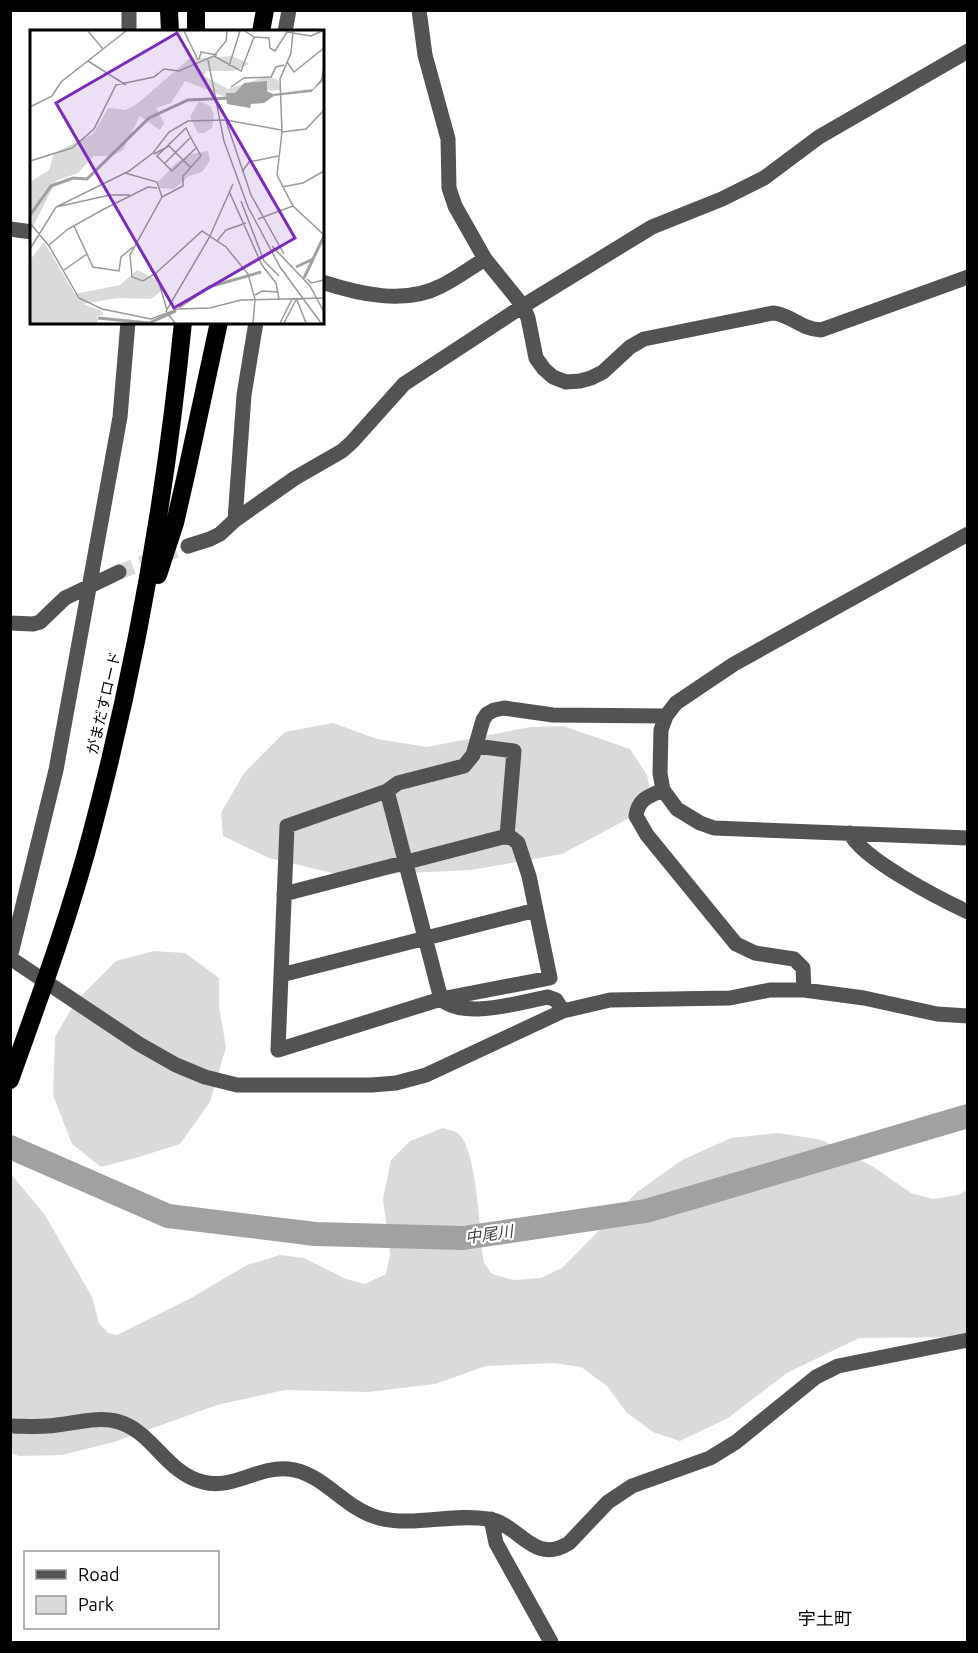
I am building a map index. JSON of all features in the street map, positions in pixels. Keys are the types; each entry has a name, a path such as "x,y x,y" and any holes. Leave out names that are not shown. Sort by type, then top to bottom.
{"highway":[{"path":"169,10 170,30"},
{"path":"196,10 196,30"},
{"path":"261,30 265,10"},
{"name":"がまだすロード","path":"10,1080 58,945 91,834 136,645 163,484 180,353 181,324"},
{"path":"136,645 175,523 219,324"}],"street":[{"path":"129,10 129,30"},
{"path":"285,30 289,10"},
{"path":"419,10 425,55 448,139 449,188 455,206 485,259 523,306 528,318 536,358 553,377 566,382 591,378 603,372 630,346 644,339 773,313 785,316 803,327 820,330 967,276"},
{"path":"188,546 210,539 295,478 342,451 404,384 523,306 652,227 722,199 764,178 819,137 968,51"},
{"path":"10,229 30,232"},
{"path":"324,283 363,294 414,294 442,286 485,259"},
{"path":"128,324 120,417 56,770 10,958 148,1049 205,1077 237,1085 396,1083 426,1075 563,1011 610,1000 730,998 770,990 804,990 864,998 937,1014 968,1016"},
{"path":"236,520 244,395 256,324"},
{"path":"968,534 734,664 676,703 666,716 661,730 659,757 663,790 677,809 700,824 714,828 968,838"},
{"path":"10,623 33,624 40,621 65,598 119,572"},
{"path":"284,894 507,836 518,843 529,876 550,978 441,999 278,1050 284,894 287,826 387,791 398,783 464,766 469,762 476,746 483,720 494,710 504,708 553,715 666,716"},
{"path":"476,746 514,751 507,836"},
{"path":"663,790 643,799 639,804 636,816 646,835 736,944 755,953 786,956 800,963 803,968 804,990"},
{"path":"387,791 441,999 453,1006 469,1009 548,997 556,1000 563,1011"},
{"path":"850,833 854,841 862,848 917,886 968,912"},
{"path":"281,975 536,910"},
{"path":"10,1426 47,1426 107,1419 121,1422 134,1430 180,1472 203,1482 216,1485 275,1469 289,1469 304,1473 319,1481 342,1500 360,1511 381,1519 412,1521 474,1517 491,1519 538,1548 549,1550 561,1548 569,1543 608,1502 632,1486 710,1458 735,1442 816,1377 838,1366 968,1340"},
{"path":"491,1519 496,1543 551,1642"}],"green space":[{"path":"333,723 377,739 427,747 530,727 563,726 630,749 647,775 651,794 633,816 562,854 471,870 345,876 269,858 223,836 221,813 244,773 285,732"},
{"path":"154,951 185,953 219,978 219,1006 226,1047 210,1102 180,1144 101,1167 72,1144 53,1095 55,1037 76,1001 116,961"},
{"path":"443,1128 460,1135 471,1160 484,1263 492,1274 514,1280 541,1278 562,1268 637,1192 682,1160 731,1138 778,1133 822,1140 872,1166 911,1193 933,1199 958,1195 967,1190 967,1337 859,1338 787,1373 728,1418 680,1441 653,1432 627,1413 607,1386 581,1367 554,1363 486,1366 435,1384 368,1392 285,1390 217,1405 114,1442 62,1455 19,1456 10,1453 10,1173 45,1215 92,1297 99,1323 108,1333 117,1335 191,1298 247,1265 280,1255 304,1258 346,1279 365,1284 386,1274 390,1254 383,1199 391,1160 410,1141"}],"waterway":[{"name":"中尾川","path":"10,1147 168,1216 315,1234 463,1238 646,1211 968,1116"}],"tunnel":[{"path":"119,572 188,546"}],"district":[{"name":"宇土町","path":"825,1619"}]}
